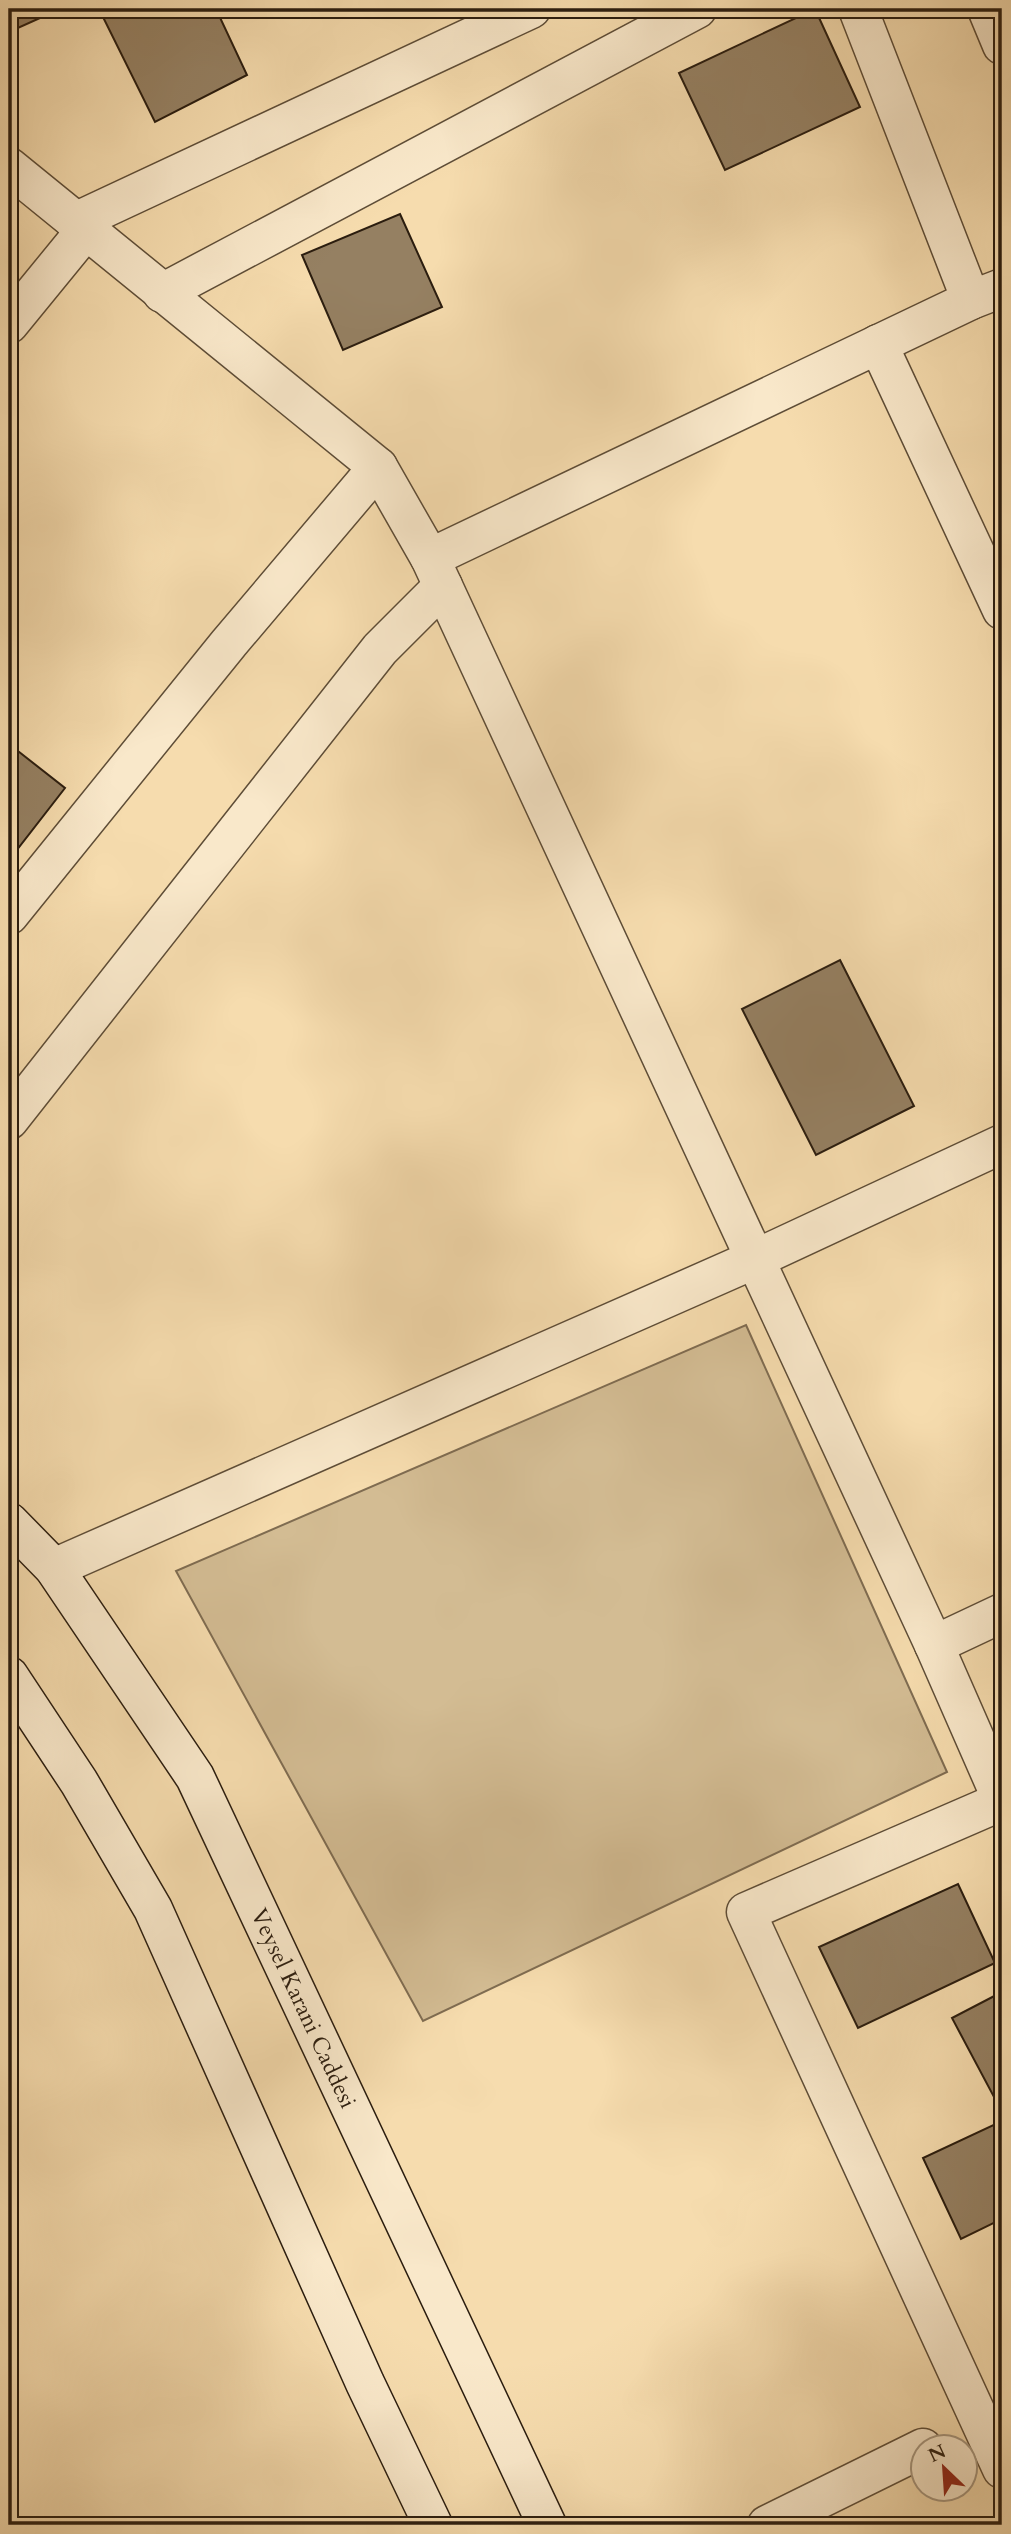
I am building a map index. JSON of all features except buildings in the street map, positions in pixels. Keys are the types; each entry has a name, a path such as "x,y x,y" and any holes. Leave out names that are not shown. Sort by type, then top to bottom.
{"street":[{"path":"9,324 80,226 531,9"},
{"path":"162,293 697,9"},
{"path":"9,1120 380,649 436,572 878,344 987,294 858,9"},
{"path":"987,9 1002,45"},
{"path":"9,167 378,467 436,572 934,1645 1002,1801 746,1912 990,2415 1002,2469"},
{"path":"878,344 1002,610"},
{"path":"9,915 229,643 378,467"},
{"path":"54,1568 755,1259 1002,1144"},
{"name":"Veysel Karani Caddesi","path":"9,1521 54,1568 195,1777 547,2525"},
{"path":"934,1645 1002,1613"},
{"path":"9,1676 79,1782 153,1909 365,2384 433,2525"},
{"path":"955,2432 990,2415"},
{"path":"767,2525 909,2455"}],"shaded area":[{"path":"746,1325 947,1772 423,2021 176,1571"}]}
